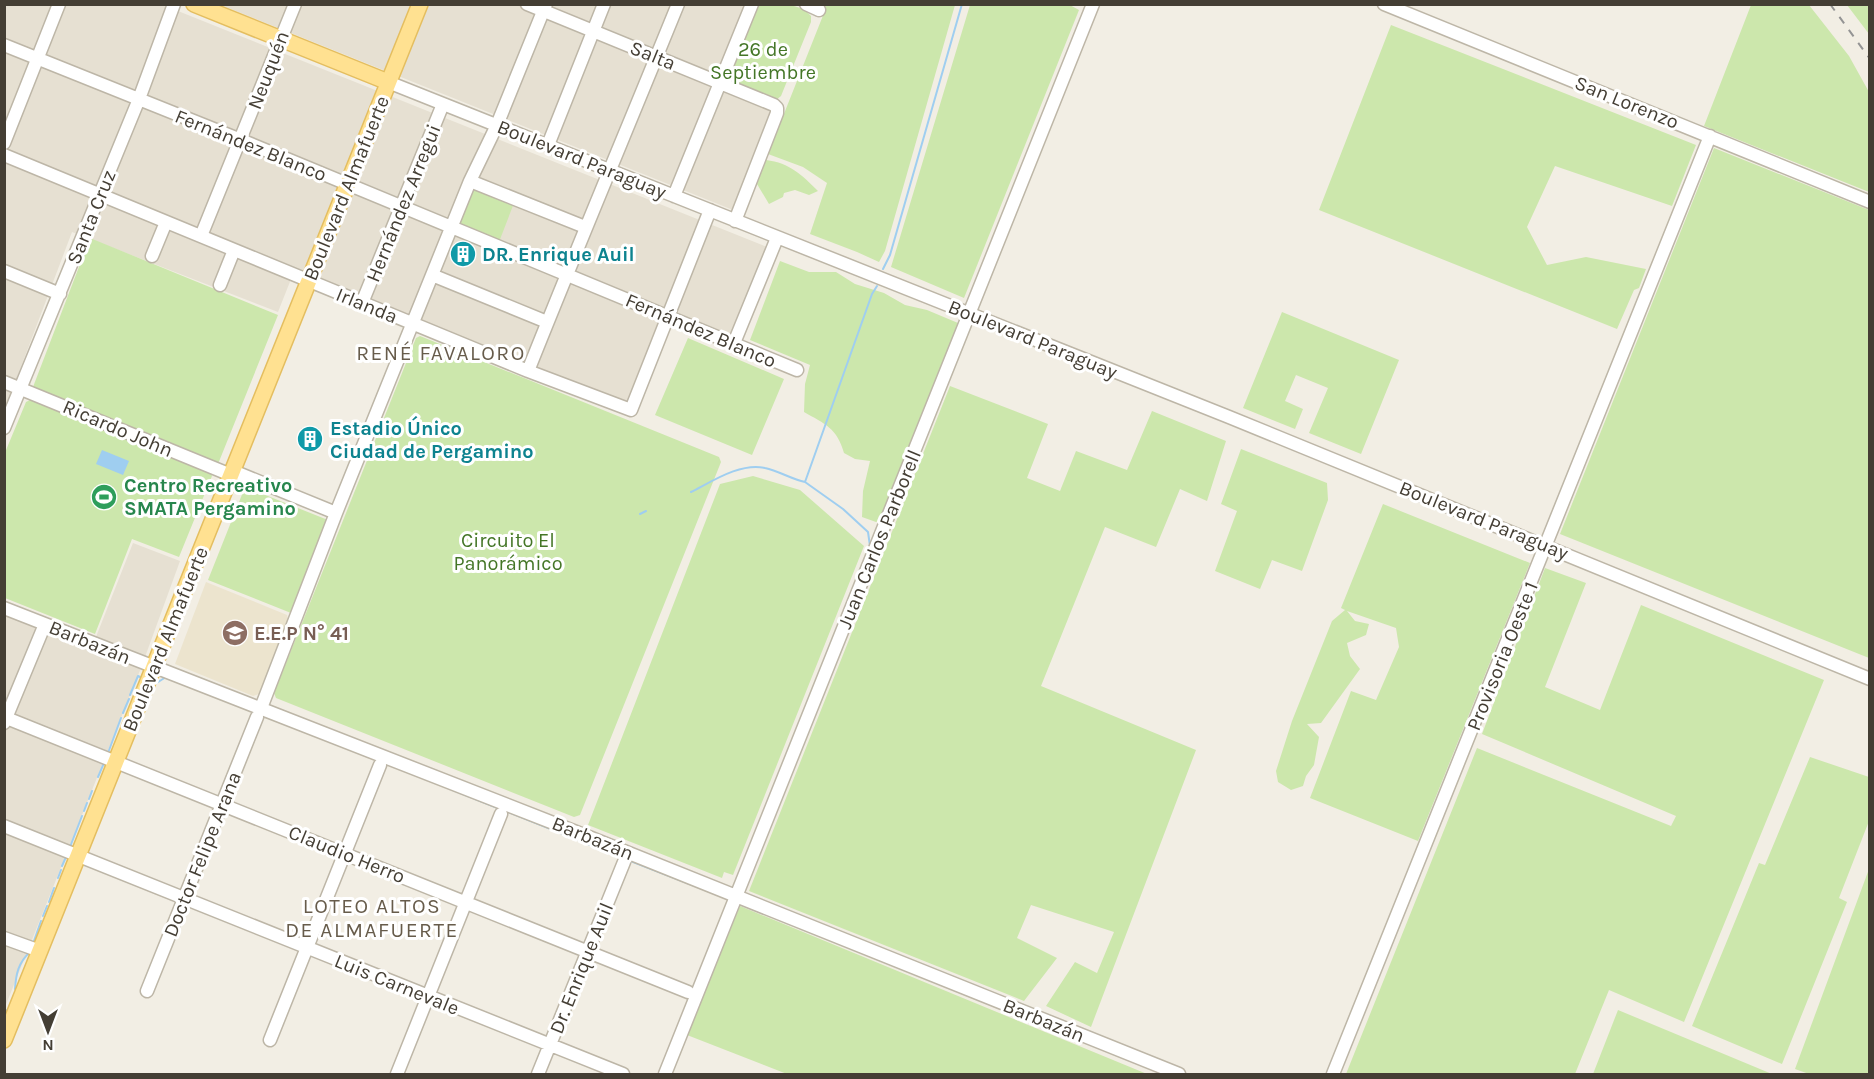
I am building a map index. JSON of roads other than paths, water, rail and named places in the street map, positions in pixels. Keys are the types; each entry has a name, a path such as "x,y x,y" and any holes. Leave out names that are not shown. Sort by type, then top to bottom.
{"main road":[{"name":"Boulevard Paraguay","path":"194,4 388,82"},
{"name":"Boulevard Almafuerte","path":"4,1040 420,4"}],"street":[{"path":"4,143 59,4"},
{"name":"Santa Cruz","path":"4,428 139,99 174,4"},
{"name":"Neuquén","path":"201,236 294,4"},
{"name":"Salta","path":"527,4 545,8 777,108 735,220"},
{"path":"548,145 604,4"},
{"path":"528,371 678,4"},
{"path":"674,196 752,4"},
{"path":"806,4 819,10"},
{"name":"Juan Carlos Parborell","path":"665,1074 1093,4"},
{"name":"San Lorenzo","path":"1384,4 1869,202"},
{"name":"Doctor Felipe Arana","path":"147,991 470,181 545,8"},
{"name":"Fernández Blanco","path":"4,45 241,140 797,370"},
{"name":"Boulevard Paraguay","path":"388,82 1229,417 1869,679"},
{"name":"Hernández Arregui","path":"362,303 443,104"},
{"name":"Provisoria Oeste 1","path":"1333,1074 1710,136"},
{"name":"Irlanda","path":"4,155 528,371 631,410 669,317"},
{"path":"470,181 585,227"},
{"path":"669,317 710,210"},
{"path":"152,256 166,222"},
{"path":"734,343 777,238"},
{"path":"220,285 234,250"},
{"path":"4,271 60,294"},
{"path":"432,275 548,322"},
{"name":"Ricardo John","path":"4,382 336,513"},
{"name":"Barbazán","path":"4,608 154,667 259,713 737,896 1179,1074"},
{"path":"5,719 45,624"},
{"name":"Claudio Herro","path":"5,719 116,760 688,992"},
{"path":"270,1040 380,765"},
{"path":"397,1074 501,814"},
{"name":"Luis Carnevale","path":"4,826 623,1074"},
{"name":"Dr. Enrique Auil","path":"538,1074 624,862"},
{"path":"4,938 40,951"}],"water":[{"path":"102,450 129,461 123,475 96,464"}],"waterway":[{"path":"883,269 890,255 962,4"},
{"path":"691,492 736,470 756,467 770,469 805,482 872,294 877,286"},
{"path":"805,482 843,509 868,532 870,546"},
{"path":"640,514 646,511"},
{"path":"130,695 138,676 140,677"},
{"path":"155,684 166,677"},
{"path":"123,713 129,699"},
{"path":"108,753 121,718"},
{"path":"98,777 104,763"},
{"path":"453,790 500,809"},
{"path":"89,799 92,791"},
{"path":"84,811 87,803"},
{"path":"506,811 623,858"},
{"path":"70,847 82,816"},
{"path":"62,866 66,857"},
{"path":"628,860 718,895"},
{"path":"58,878 61,870"},
{"path":"49,902 54,888"},
{"path":"43,916 47,906"},
{"path":"34,941 41,921"},
{"path":"15,989 18,969 30,952"},
{"path":"4,1015 7,1010"}],"railway":[{"path":"1830,4 1870,59"}],"place":[{"name":"DR. Enrique Auil","path":"463,254"},
{"name":"Estadio Único Ciudad de Pergamino","path":"310,439"},
{"name":"Centro Recreativo SMATA Pergamino","path":"104,497"},
{"name":"E.E.P N° 41","path":"235,633"}],"district":[{"name":"RENÉ FAVALORO","path":"441,353"},
{"name":"LOTEO ALTOS DE ALMAFUERTE","path":"372,918"}],"park label":[{"name":"26 de Septiembre","path":"763,60"},
{"name":"Circuito El Panorámico","path":"508,552"}]}
